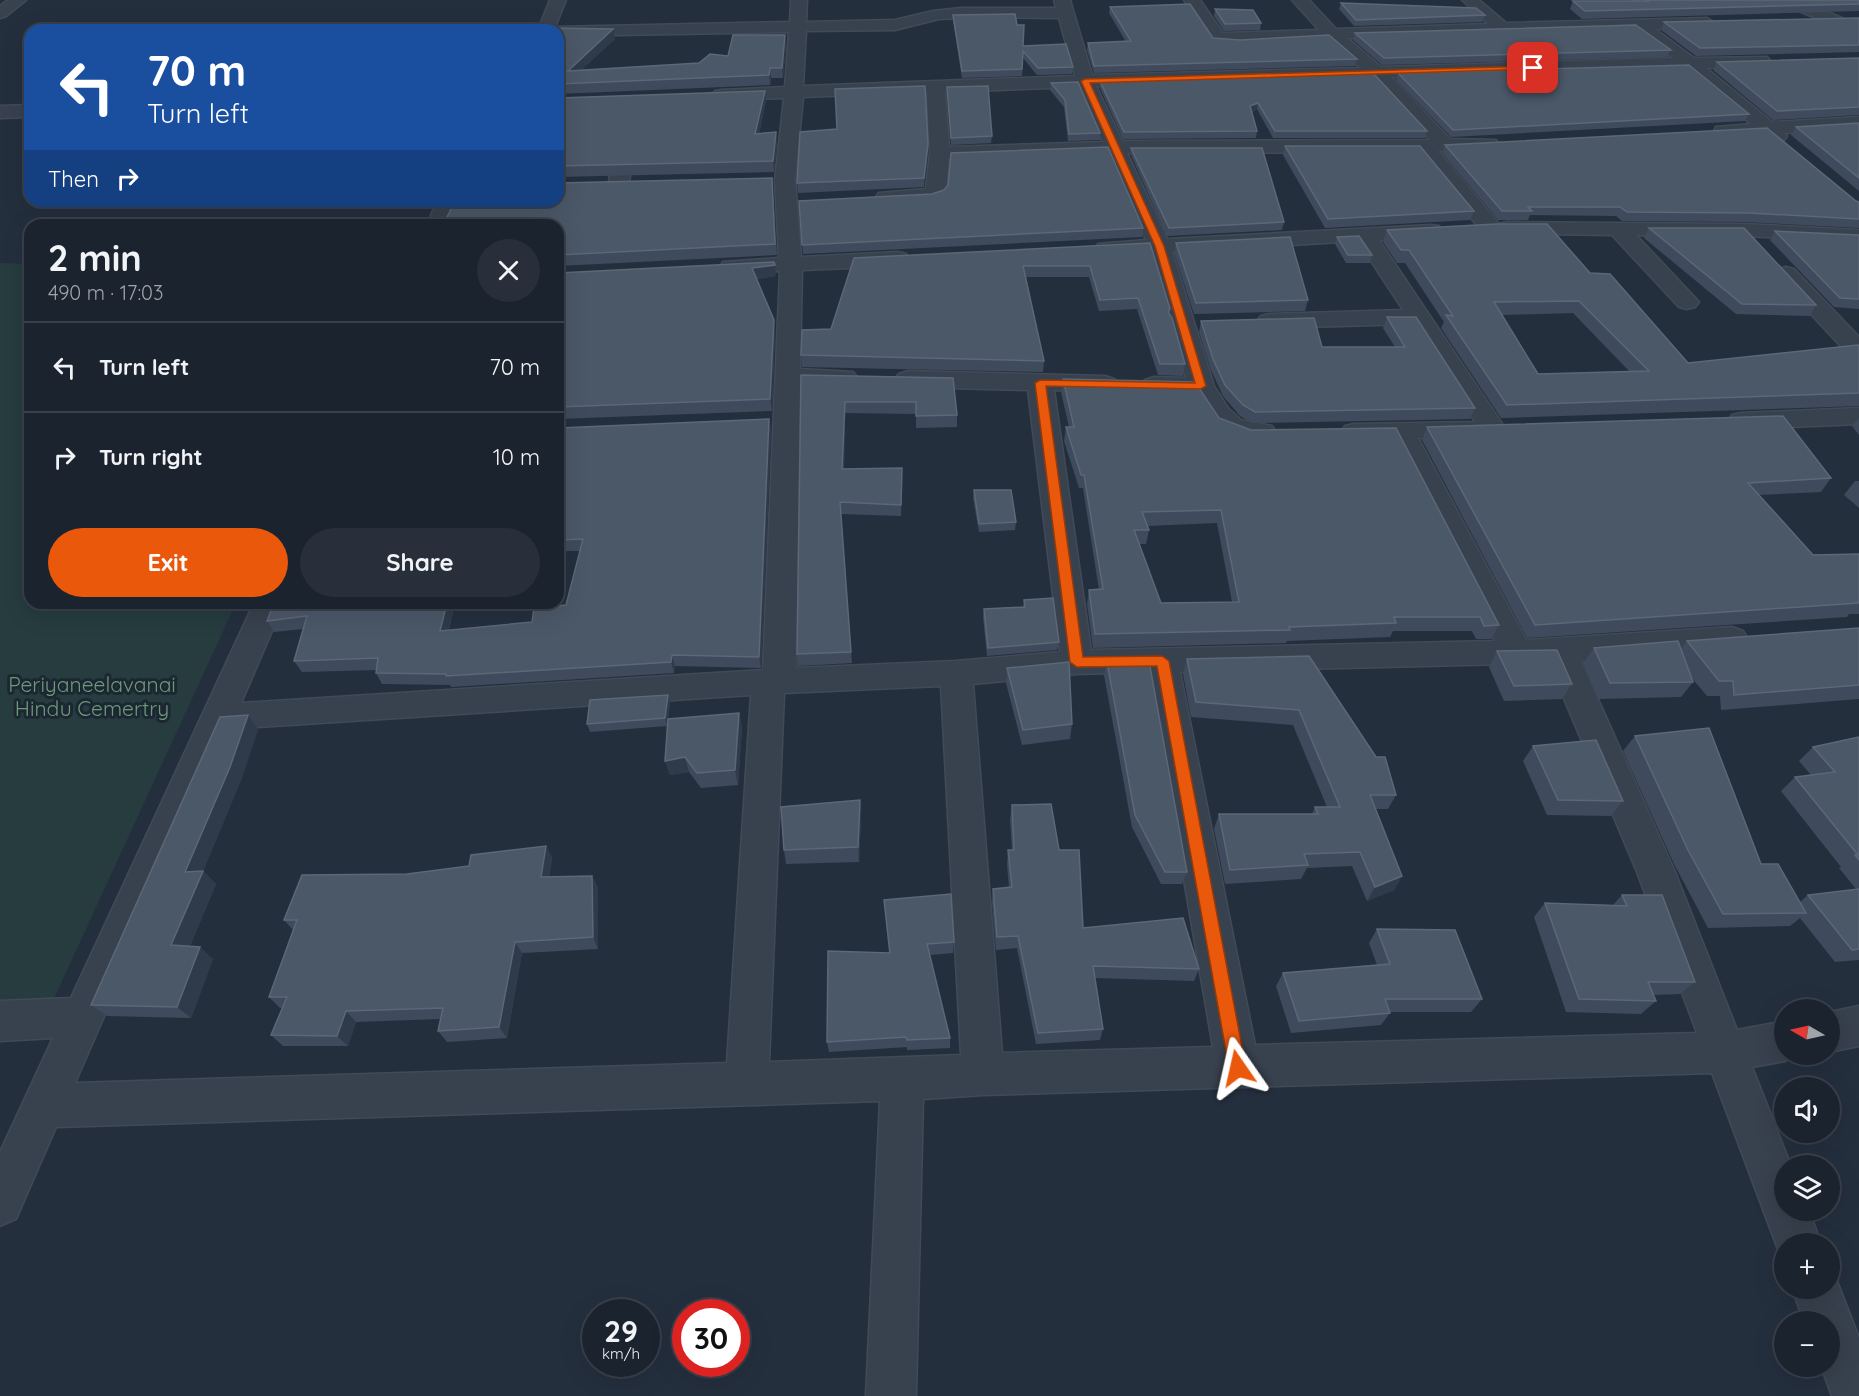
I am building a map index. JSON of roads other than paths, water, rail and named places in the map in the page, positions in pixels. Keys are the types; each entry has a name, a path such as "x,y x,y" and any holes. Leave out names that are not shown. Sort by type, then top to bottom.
{"street":[{"path":"0,13 18,0"},
{"path":"548,24 558,0"},
{"path":"747,1084 773,681 775,420 788,376 791,265 785,180 794,92 799,0"},
{"path":"1192,0 1218,38 1239,39 1719,22"},
{"path":"1299,0 1332,34 1377,73 1446,146"},
{"path":"1470,0 1502,28"},
{"path":"1786,0 1859,31"},
{"path":"1612,6 1690,63 1786,144"},
{"path":"564,32 896,25 913,22 924,16 1063,7 1085,81 1159,246 1180,323 1201,386 1227,424 1247,433 1282,432"},
{"path":"1789,21 1859,18"},
{"path":"700,95 1085,81 1780,61"},
{"path":"866,198 924,196 936,192 940,153 936,87"},
{"path":"0,112 24,111"},
{"path":"1708,132 1859,123"},
{"path":"940,153 1114,147 1446,146 1506,143"},
{"path":"1423,146 1491,228"},
{"path":"564,163 620,164 609,184 643,183"},
{"path":"762,180 785,180"},
{"path":"785,202 808,201"},
{"path":"1088,250 1491,228 1744,230 1859,236"},
{"path":"1618,229 1687,302"},
{"path":"1744,230 1859,351"},
{"path":"1330,432 1503,428 1419,317 1365,235"},
{"path":"709,268 922,258"},
{"path":"1252,321 1419,317"},
{"path":"1180,323 1204,322"},
{"path":"788,376 1201,386"},
{"path":"1040,383 1077,662"},
{"path":"1712,422 1859,416"},
{"path":"1401,431 1517,652"},
{"path":"0,1203 266,609"},
{"path":"218,717 773,681 956,673 1077,662 1560,651 1755,637"},
{"path":"1560,651 1656,872 1774,1180"},
{"path":"1162,661 1238,1068"},
{"path":"956,673 983,1074"},
{"path":"0,1021 83,1017"},
{"path":"1840,1030 1859,1026"},
{"path":"44,1106 902,1079 983,1074 1725,1052 1774,1043"},
{"path":"891,1396 902,1079"},
{"path":"1840,1352 1857,1396"}],"park label":[{"name":"Periyaneelavanai Hindu Cemertry","path":"92,696"}]}
